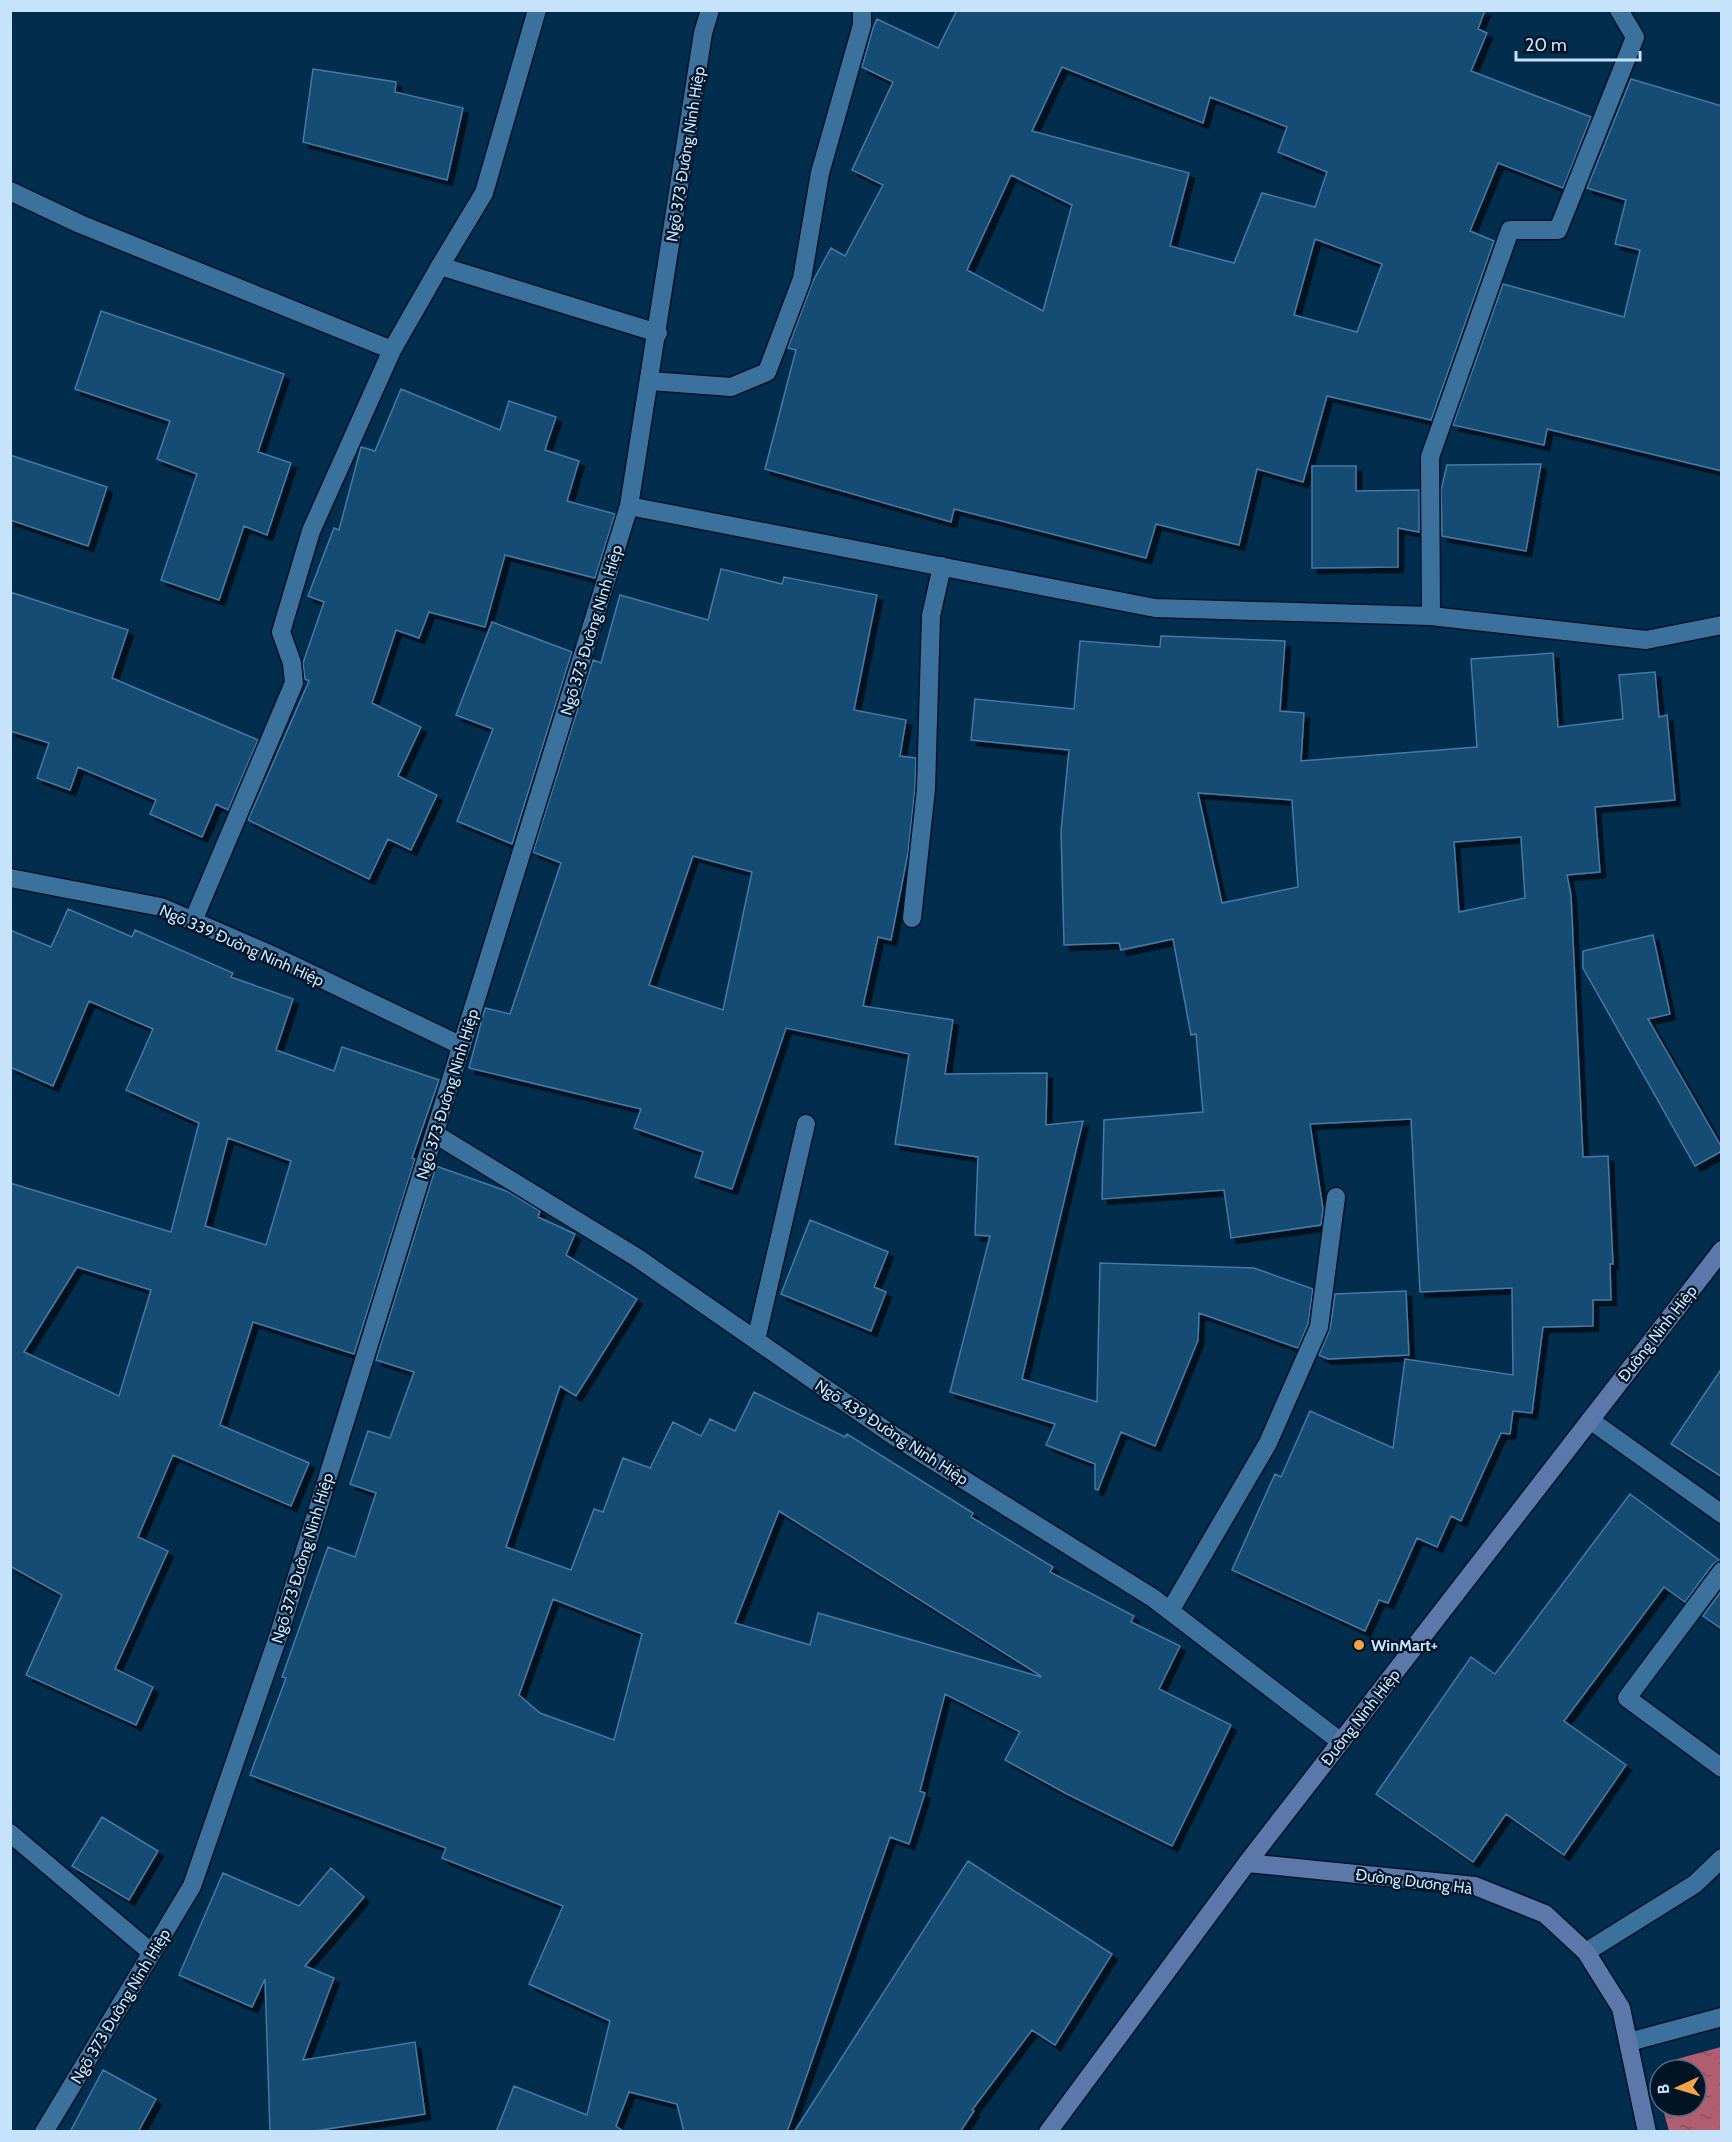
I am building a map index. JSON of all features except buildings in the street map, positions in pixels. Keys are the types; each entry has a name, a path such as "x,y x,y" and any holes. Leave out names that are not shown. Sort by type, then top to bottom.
{"main road":[{"name":"Đường Ninh Hiệp","path":"1048,2132 1247,1863 1722,1250"},
{"name":"Đường Dương Hà","path":"1247,1863 1475,1886 1545,1914 1586,1952 1621,2008 1647,2132"}],"street":[{"path":"193,921 294,683 292,663 281,632 311,531 392,350 484,193 537,10"},
{"name":"Ngõ 373 Đường Ninh Hiệp","path":"44,2132 192,1886 268,1664 435,1134 629,506 658,333 703,33 710,10"},
{"path":"650,381 731,387 767,372 802,279 820,173 862,25 862,10"},
{"path":"1431,616 1430,457 1510,230 1558,230 1635,37 1619,10"},
{"path":"10,191 80,224 392,350"},
{"path":"440,266 658,333"},
{"path":"629,506 1155,608 1431,616 1646,640 1722,625"},
{"path":"912,918 926,789 931,616 942,566"},
{"name":"Ngõ 339 Đường Ninh Hiệp","path":"10,878 161,908 276,957 462,1046"},
{"path":"756,1340 806,1124"},
{"name":"Ngõ 439 Đường Ninh Hiệp","path":"435,1134 617,1244 894,1436 1170,1611 1341,1742"},
{"path":"1170,1611 1268,1443 1319,1327 1336,1197"},
{"path":"1590,1419 1722,1514"},
{"path":"1722,1571 1627,1698 1722,1768"},
{"path":"10,1833 152,1953"},
{"path":"1586,1952 1695,1884 1722,1858"},
{"path":"1629,2042 1722,2018"}],"water":[{"path":"1721,2047 1721,2131 1669,2131 1665,2118 1708,2118 1708,2058 1681,2058"}],"place":[{"name":"WinMart+","path":"1359,1645"}]}
